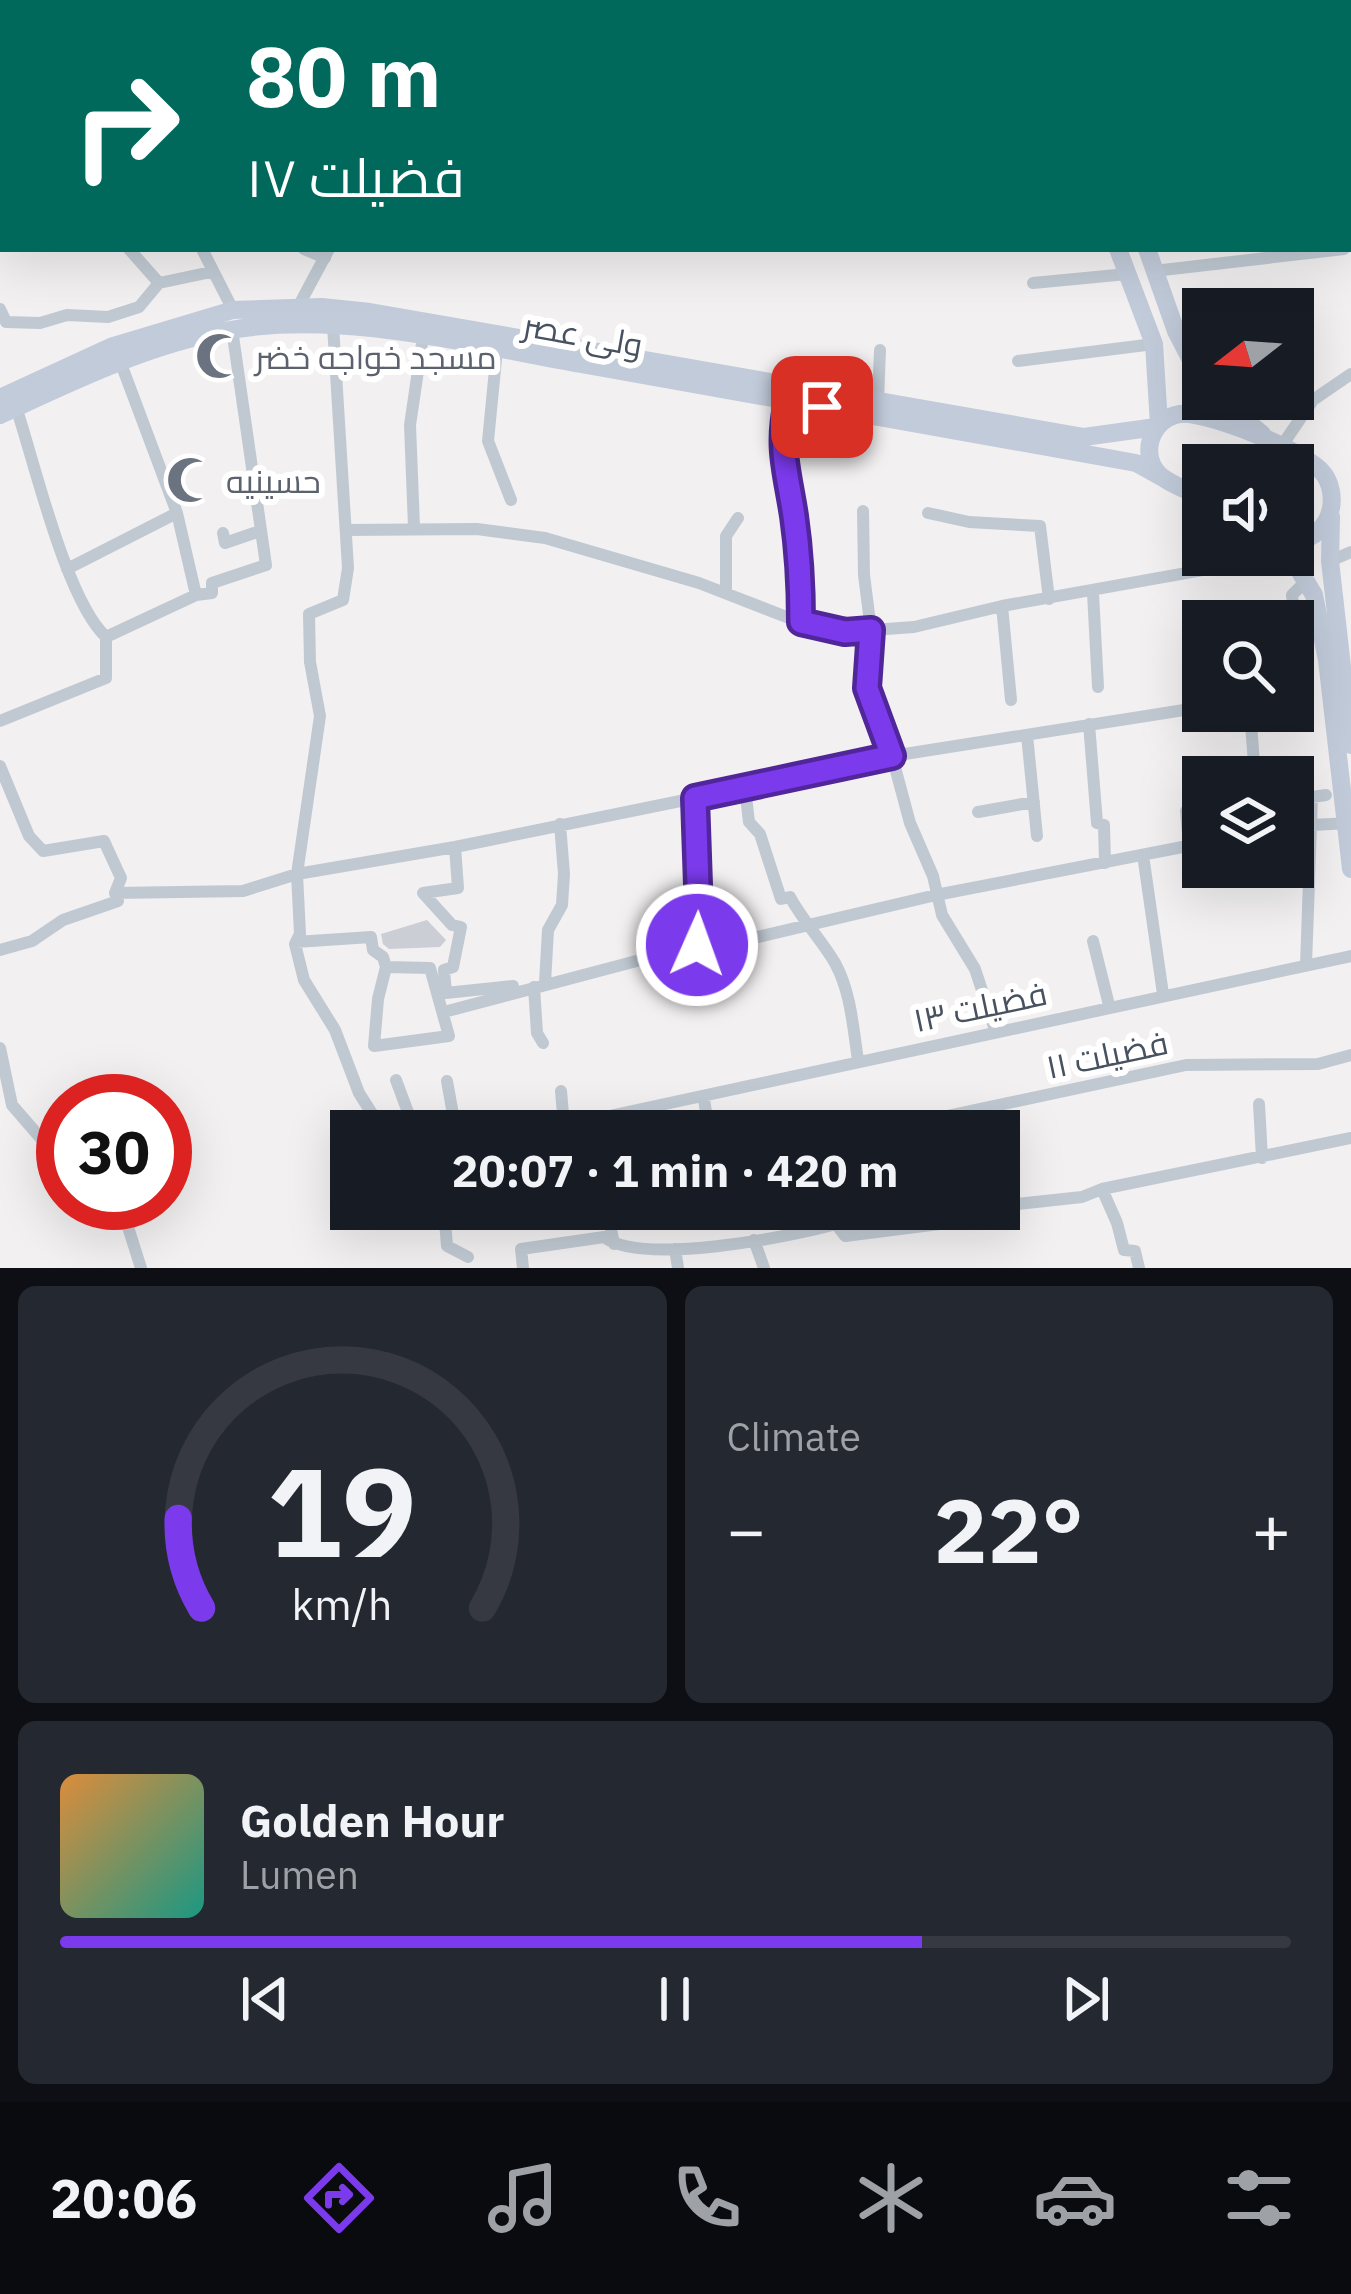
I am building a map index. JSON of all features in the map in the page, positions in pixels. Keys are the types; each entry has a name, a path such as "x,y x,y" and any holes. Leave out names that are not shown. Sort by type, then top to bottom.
{"main road":[{"path":"1119,252 1154,344 1160,393 1158,426 1149,448 1150,459 1163,478"},
{"path":"1148,252 1182,328"},
{"name":"ولی عصر","path":"7,403 116,353 232,320 298,307 370,312 1136,463 1182,488"},
{"name":"ولی عصر","path":"232,320 423,337 789,393 878,401 1084,437 1158,426 1186,414 1272,444"},
{"path":"1124,433 1138,423 1160,393"},
{"path":"1245,420 1275,444"},
{"path":"1314,466 1338,500 1330,561 1344,614 1351,869"},
{"path":"1314,535 1338,500"},
{"path":"1303,576 1314,595 1351,745"}],"street":[{"path":"132,252 159,283"},
{"path":"102,633 212,592 212,583 266,565 232,320 203,252"},
{"path":"1154,271 1314,252"},
{"path":"298,307 327,253"},
{"path":"0,309 6,322 40,323 67,314 108,317 139,308 159,283 211,272"},
{"path":"1033,284 1127,274"},
{"path":"108,317 116,353 177,513 196,595"},
{"path":"333,326 349,568 343,600 309,614 310,662 320,716 297,874 300,934 296,942 304,980 335,1030 370,1110"},
{"path":"415,527 410,425 423,337"},
{"path":"1018,361 1154,344"},
{"path":"497,349 488,441 511,500"},
{"path":"878,401 880,350"},
{"path":"1279,444 1312,400 1351,374"},
{"path":"789,393 782,459 794,513 801,622"},
{"path":"0,721 106,678 102,633 67,569 7,403"},
{"path":"863,512 871,630 867,688 910,824 933,876 942,916 975,969 995,1030"},
{"path":"67,569 177,513"},
{"path":"928,513 969,522 1040,526 1049,599"},
{"path":"726,593 726,536 738,518"},
{"path":"348,530 477,529 545,538 622,558 801,622 845,632 914,627 1002,606 1182,576"},
{"path":"223,533 225,543 260,530"},
{"path":"1330,561 1351,552"},
{"path":"1292,600 1306,581"},
{"path":"1093,593 1098,687"},
{"path":"1002,606 1011,700"},
{"path":"115,892 243,891 297,874 455,847 892,756 1182,709"},
{"path":"1089,724 1105,863"},
{"path":"1027,735 1037,836"},
{"path":"0,766 29,836 43,851 104,841 122,878 115,892 118,901 63,920 32,941 0,950"},
{"path":"746,788 749,822 760,834 781,899 790,897 806,927 834,961 857,1060"},
{"path":"1314,797 1326,795"},
{"path":"695,798 697,945"},
{"path":"978,812 1034,802"},
{"path":"1314,822 1349,823"},
{"path":"543,1043 537,1033 544,954 548,930 562,905 560,824"},
{"path":"455,847 458,888 423,893 452,925 461,927 453,967 444,970 446,993 543,984"},
{"path":"445,1012 697,945 728,944 935,895 1182,847"},
{"path":"1143,855 1163,994"},
{"path":"1306,964 1308,888"},
{"path":"296,942 371,937 373,950 383,957 386,967 374,1046 449,1036 430,968 386,967"},
{"path":"1094,941 1109,1005"},
{"name":"فضیلت ۱۳","path":"635,1110 704,1099 857,1060 1351,956"},
{"path":"0,1048 12,1105 36,1133"},
{"name":"فضیلت ۱۱","path":"975,1110 1186,1065 1318,1064 1351,1055"},
{"path":"396,1080 407,1110"},
{"path":"448,1081 453,1110"},
{"path":"561,1091 563,1110"},
{"path":"704,1099 706,1110"},
{"path":"1259,1104 1262,1158"},
{"path":"1020,1204 1058,1201 1351,1138"},
{"path":"1102,1189 1124,1250 1135,1251 1138,1268"},
{"path":"129,1230 141,1268"},
{"path":"446,1230 447,1246 468,1257"},
{"path":"611,1230 614,1245"},
{"path":"523,1268 521,1249 604,1237 614,1245 676,1249 805,1230"},
{"path":"840,1230 845,1236 893,1230"},
{"path":"754,1240 764,1268"},
{"path":"676,1249 678,1268"}],"building":[{"path":"427,920 446,940 440,947 389,949 383,944 381,934"}],"place":[{"name":"مسجد خواجه خضر","path":"219,356"},
{"name":"حسینیه","path":"190,480"}],"route":[{"path":"697,945 695,798 892,756 867,688 871,630 845,632 801,622 799,562 782,459 782,428 788,401 822,407"}]}
